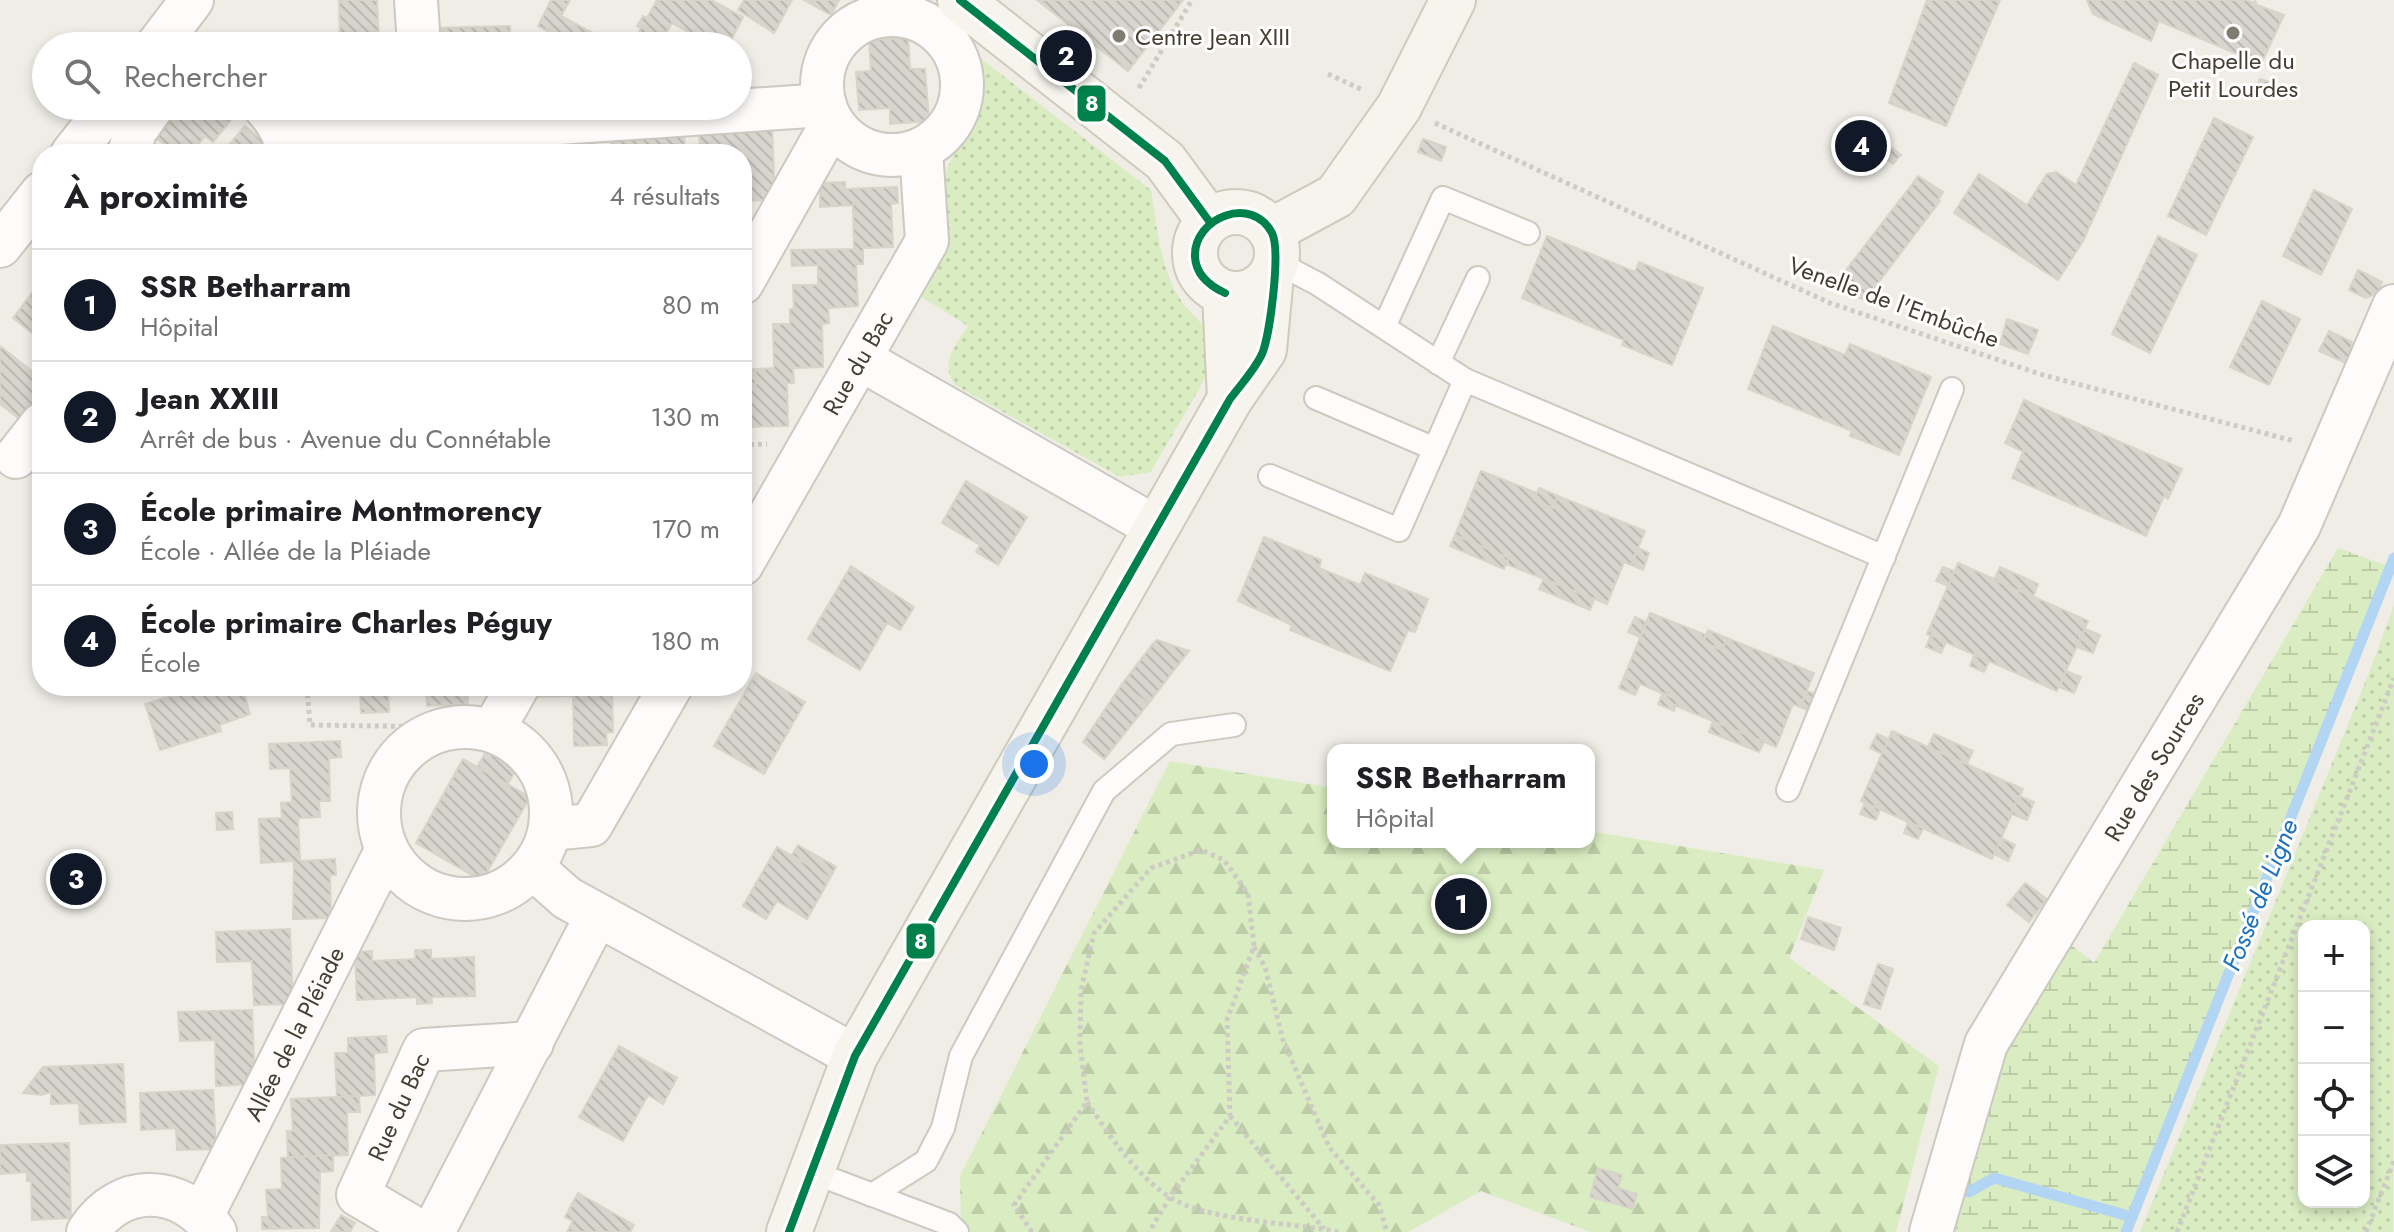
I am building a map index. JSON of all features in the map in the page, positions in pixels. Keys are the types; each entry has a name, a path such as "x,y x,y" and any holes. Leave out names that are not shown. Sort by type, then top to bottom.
{"street":[{"path":"168,32 192,0"},
{"path":"416,0 418,32"},
{"path":"960,0 1165,161 1209,221"},
{"path":"789,1232 855,1056 1230,399 1264,350 1273,256 1255,217 1227,213 1209,221 1197,239 1196,266 1212,287 1236,295 1259,288 1273,256 1336,196 1399,107 1453,0"},
{"path":"892,15 914,18 933,28 954,52 963,82 961,103 953,123 939,139 921,150 901,155 872,152 845,138 828,114 822,83 826,62 836,43 852,28 871,18 892,15"},
{"path":"752,115 828,114"},
{"path":"752,263 828,114"},
{"path":"86,144 120,120"},
{"path":"132,144 136,120"},
{"path":"272,120 285,144"},
{"path":"306,144 419,120"},
{"name":"Rue du Bac","path":"752,547 927,241 921,150"},
{"path":"0,246 32,206"},
{"path":"1225,293 1230,399"},
{"name":"Rue des Sources","path":"1931,1232 1986,1044 2299,526 2394,306"},
{"path":"860,359 1157,528"},
{"path":"16,457 32,437"},
{"path":"493,730 512,696"},
{"path":"551,829 591,825 665,696"},
{"path":"451,727 493,730 517,743 538,766 551,799 551,829 533,868 497,895 458,901 418,887 386,851 379,829 377,807 388,771 414,741 451,727"},
{"name":"Allée de la Pléiade","path":"209,1223 386,851"},
{"path":"533,868 567,898 855,1056"},
{"path":"433,1232 597,915"},
{"name":"Rue du Bac","path":"421,1232 358,1195 424,1050 532,1043"},
{"path":"88,1232 98,1216 120,1200 168,1194 209,1223"}],"lane":[{"path":"1384,327 1443,198 1528,233"},
{"path":"1273,256 1465,380 1884,557"},
{"path":"1438,363 1478,278"},
{"path":"1270,476 1399,530 1465,380"},
{"path":"1788,790 1952,389"},
{"path":"1316,398 1435,449"},
{"path":"872,1195 926,1161 943,1128 961,1056 1104,791 1171,734 1234,725"},
{"path":"812,1172 949,1224 957,1232"}],"path":[{"path":"1131,100 1192,0"},
{"path":"1328,74 1366,92"},
{"name":"Venelle de l'Embûche","path":"1433,122 1830,303 2043,375 2282,437 2330,453"},
{"path":"2177,1232 2394,678"},
{"path":"308,696 310,725 451,727"},
{"path":"1339,1232 1227,1217 1170,1197 1120,1150 1087,1102 1080,1045 1081,990 1094,933 1151,868 1201,850 1224,860 1248,894 1254,946 1265,967 1283,1040 1329,1147 1379,1205 1387,1232"},
{"path":"1254,946 1227,1020 1230,1116 1324,1229"},
{"path":"1032,1232 1014,1205 1087,1102"},
{"path":"1149,1232 1170,1197 1230,1116"},
{"path":"2366,1232 2394,1161"}],"green space":[{"path":"980,58 1151,190 1160,248 1169,276 1182,302 1208,332 1213,358 1151,472 1120,477 955,385 950,377 951,354 968,326 917,294 947,169 978,103 976,65"},
{"path":"2338,548 2391,567 2125,1232 1929,1232 2052,930 2094,963"},
{"path":"2394,605 2393,1232 2140,1232 2369,673"},
{"path":"1170,761 1327,787 1327,848 1595,848 1595,832 1824,870 1789,958 1939,1066 1896,1232 1590,1232 1481,1191 1408,1232 961,1232 960,1176"}],"building":[{"path":"339,0 377,0 379,32 340,32"},
{"path":"551,0 570,0 561,16 591,32 549,32 538,26"},
{"path":"657,0 711,0 743,17 735,32 688,32 672,23 667,32 639,32 641,28 637,26 643,16 647,18"},
{"path":"744,0 792,0 774,33 738,10"},
{"path":"804,0 839,0 831,15"},
{"name":"Centre Jean XIII","path":"1037,0 1183,0 1128,71"},
{"path":"1927,0 2000,0 1946,126 1889,103"},
{"name":"Chapelle du Petit Lourdes","path":"2087,0 2246,0 2254,3 2255,0 2257,5 2284,15 2261,64 2159,21 2151,41 2093,14"},
{"path":"510,26 510,32 436,32 436,28"},
{"path":"908,38 910,69 925,69 929,121 890,124 890,108 859,110 856,72 871,71 869,40"},
{"path":"2134,63 2158,75 2083,241 2058,280 1954,213 1979,174 2027,205 2047,174 2056,172 2076,185"},
{"path":"2260,79 2270,82 2265,94 2255,90"},
{"path":"2214,118 2253,137 2206,235 2168,216"},
{"path":"170,120 231,120 213,142 205,136 199,144 164,144 156,138"},
{"path":"364,120 407,120 407,121 364,124"},
{"path":"245,126 267,144 230,144"},
{"path":"772,126 775,200 752,201 752,144 700,144 699,129"},
{"path":"684,133 685,144 611,144 611,136"},
{"path":"595,139 595,144 522,144"},
{"path":"1423,139 1446,147 1441,161 1418,152"},
{"path":"1884,142 1901,155 1893,164 1877,152"},
{"path":"1918,176 1943,192 1938,200 1913,183"},
{"path":"845,182 845,189 897,187 898,203 891,204 893,247 863,248 863,264 856,264 858,306 828,308 829,323 822,324 823,367 793,368 794,383 787,383 788,426 752,427 755,369 774,368 773,324 790,324 790,309 794,309 793,285 818,285 818,265 792,266 791,250 854,249 853,205 820,207 820,183"},
{"path":"1913,183 1940,201 1865,300 1833,287"},
{"path":"2314,190 2352,209 2321,275 2283,256"},
{"path":"1547,236 1635,272 1639,262 1703,288 1672,365 1622,345 1624,340 1522,298"},
{"path":"2158,236 2197,255 2150,353 2112,334"},
{"path":"2358,270 2382,282 2377,293 2366,298 2349,290"},
{"path":"32,293 32,333 13,318"},
{"path":"2262,301 2300,319 2269,385 2230,367"},
{"path":"2007,319 2038,330 2028,354 2000,344"},
{"path":"1773,326 1845,355 1850,344 1931,377 1899,455 1850,436 1852,431 1748,389"},
{"path":"2329,331 2352,342 2348,364 2319,351"},
{"path":"0,346 32,371 32,412 23,422 0,404"},
{"path":"752,369 755,369 756,384 752,384"},
{"path":"2024,400 2182,469 2168,499 2164,496 2146,536 2012,478 2026,445 2008,437"},
{"path":"2008,437 2026,445 2024,452 2005,443"},
{"path":"1481,471 1537,493 1534,500 1553,508 1558,496 1645,531 1631,565 1624,562 1607,604 1506,564 1509,558 1455,535"},
{"path":"966,481 1027,517 998,565 976,552 980,545 942,523"},
{"path":"1539,488 1558,496 1553,508 1534,500"},
{"path":"1455,535 1509,558 1504,569 1450,546"},
{"path":"1264,537 1321,560 1319,568 1360,585 1365,573 1428,599 1415,632 1408,630 1390,671 1290,630 1292,625 1238,601"},
{"path":"1638,548 1649,553 1643,570 1631,565"},
{"path":"1958,563 2088,621 2057,691 1927,634"},
{"path":"851,566 914,607 900,630 887,623 860,670 808,639"},
{"path":"1943,567 1954,571 1948,586 1936,581"},
{"path":"2000,567 2038,584 2033,597 1994,580"},
{"path":"1544,579 1594,599 1590,610 1539,589"},
{"path":"1650,613 1706,635 1703,642 1722,650 1727,638 1814,673 1800,707 1793,704 1776,747 1676,706 1678,700 1624,677"},
{"path":"1635,617 1646,622 1640,637 1628,632"},
{"path":"2085,629 2100,635 2093,653 2077,647"},
{"path":"1708,630 1727,638 1722,650 1703,642"},
{"path":"1931,635 1946,642 1941,653 1926,647"},
{"path":"1157,640 1189,651 1178,665 1152,645"},
{"path":"1152,645 1178,665 1148,704 1122,684"},
{"path":"1974,655 1989,661 1984,672 1970,666"},
{"path":"2066,671 2081,677 2074,693 2059,687"},
{"path":"756,673 805,702 764,774 714,746 743,696 752,696 752,680"},
{"path":"1624,677 1640,684 1635,695 1619,688"},
{"path":"1122,684 1148,704 1104,759 1083,742"},
{"path":"1807,691 1818,695 1812,712 1800,707"},
{"path":"1663,693 1678,700 1674,711 1658,704"},
{"path":"171,696 245,696 250,714 219,725 221,731 160,750 145,704"},
{"path":"360,696 388,696 389,712 361,713"},
{"path":"426,696 468,696 468,704 427,706"},
{"path":"573,696 612,696 613,732 606,733 607,745 574,746"},
{"path":"1713,721 1764,742 1759,752 1709,732"},
{"path":"1892,731 2023,789 1992,859 1861,801"},
{"path":"1877,734 1889,739 1882,754 1870,748"},
{"path":"1934,734 1973,751 1967,764 1928,747"},
{"path":"340,741 341,757 329,758 330,801 319,801 320,817 298,818 300,861 335,859 336,875 330,875 331,918 293,919 294,861 261,863 259,819 282,818 281,803 292,802 290,768 270,769 269,744"},
{"path":"486,752 517,768 508,784 477,767"},
{"path":"463,759 530,797 482,881 416,843"},
{"path":"2019,796 2034,802 2027,820 2011,814"},
{"path":"1865,803 1880,809 1876,820 1860,814"},
{"path":"232,812 233,829 217,830 216,813"},
{"path":"1908,822 1923,828 1918,839 1904,833"},
{"path":"2001,838 2015,845 2008,861 1994,854"},
{"path":"798,845 836,867 830,878 792,855"},
{"path":"777,847 830,878 807,919 777,901 766,919 743,906"},
{"path":"2025,883 2047,899 2029,922 2007,905"},
{"path":"1808,917 1841,928 1834,950 1801,939"},
{"path":"290,929 293,1004 254,1005 252,961 217,962 216,932"},
{"path":"415,950 431,950 431,959 474,957 475,996 431,997 432,1003 417,1004 417,997 357,1000 355,952 372,951 372,961 415,959"},
{"path":"1878,964 1893,969 1880,1009 1864,1004"},
{"path":"252,1010 255,1084 216,1086 215,1040 180,1041 178,1012"},
{"path":"386,1036 387,1052 374,1053 375,1095 337,1097 335,1053 348,1053 348,1038"},
{"path":"619,1046 677,1078 663,1104 648,1095 623,1141 579,1117"},
{"path":"123,1064 126,1122 80,1124 79,1103 51,1104 51,1092 41,1095 23,1093 43,1067"},
{"path":"213,1090 216,1149 177,1150 176,1128 141,1130 140,1093"},
{"path":"359,1096 360,1112 347,1112 348,1155 288,1157 287,1131 293,1131 291,1099"},
{"path":"69,1143 71,1218 32,1220 31,1181 27,1181 27,1172 0,1174 0,1145"},
{"path":"333,1155 333,1171 320,1172 319,1228 262,1229 262,1217 268,1217 266,1190 282,1189 281,1158"},
{"path":"1598,1168 1622,1175 1618,1188 1637,1194 1633,1209 1590,1197"},
{"path":"578,1193 634,1225 630,1232 567,1232 573,1221 565,1217"},
{"path":"341,1215 355,1223 350,1232 331,1232"}],"waterway":[{"name":"Fossé de Ligne","path":"2126,1232 2394,558"},
{"path":"1969,1192 1994,1178 2132,1217"}],"transit line":[{"name":"8","path":"960,0 1165,161 1209,221"},
{"name":"8","path":"789,1232 855,1056 1230,399 1262,354 1273,293 1274,243 1272,233 1263,221 1251,215 1238,213 1213,222 1203,231 1197,243 1195,257 1198,269 1209,283 1225,293"}],"place":[{"name":"Chapelle du Petit Lourdes","path":"2233,33"},
{"name":"Centre Jean XIII","path":"1119,36"},
{"name":"Jean XXIII","path":"1066,56"},
{"name":"École primaire Charles Péguy","path":"1861,146"},
{"name":"École primaire Montmorency","path":"76,879"},
{"name":"SSR Betharram","path":"1461,904"}]}
